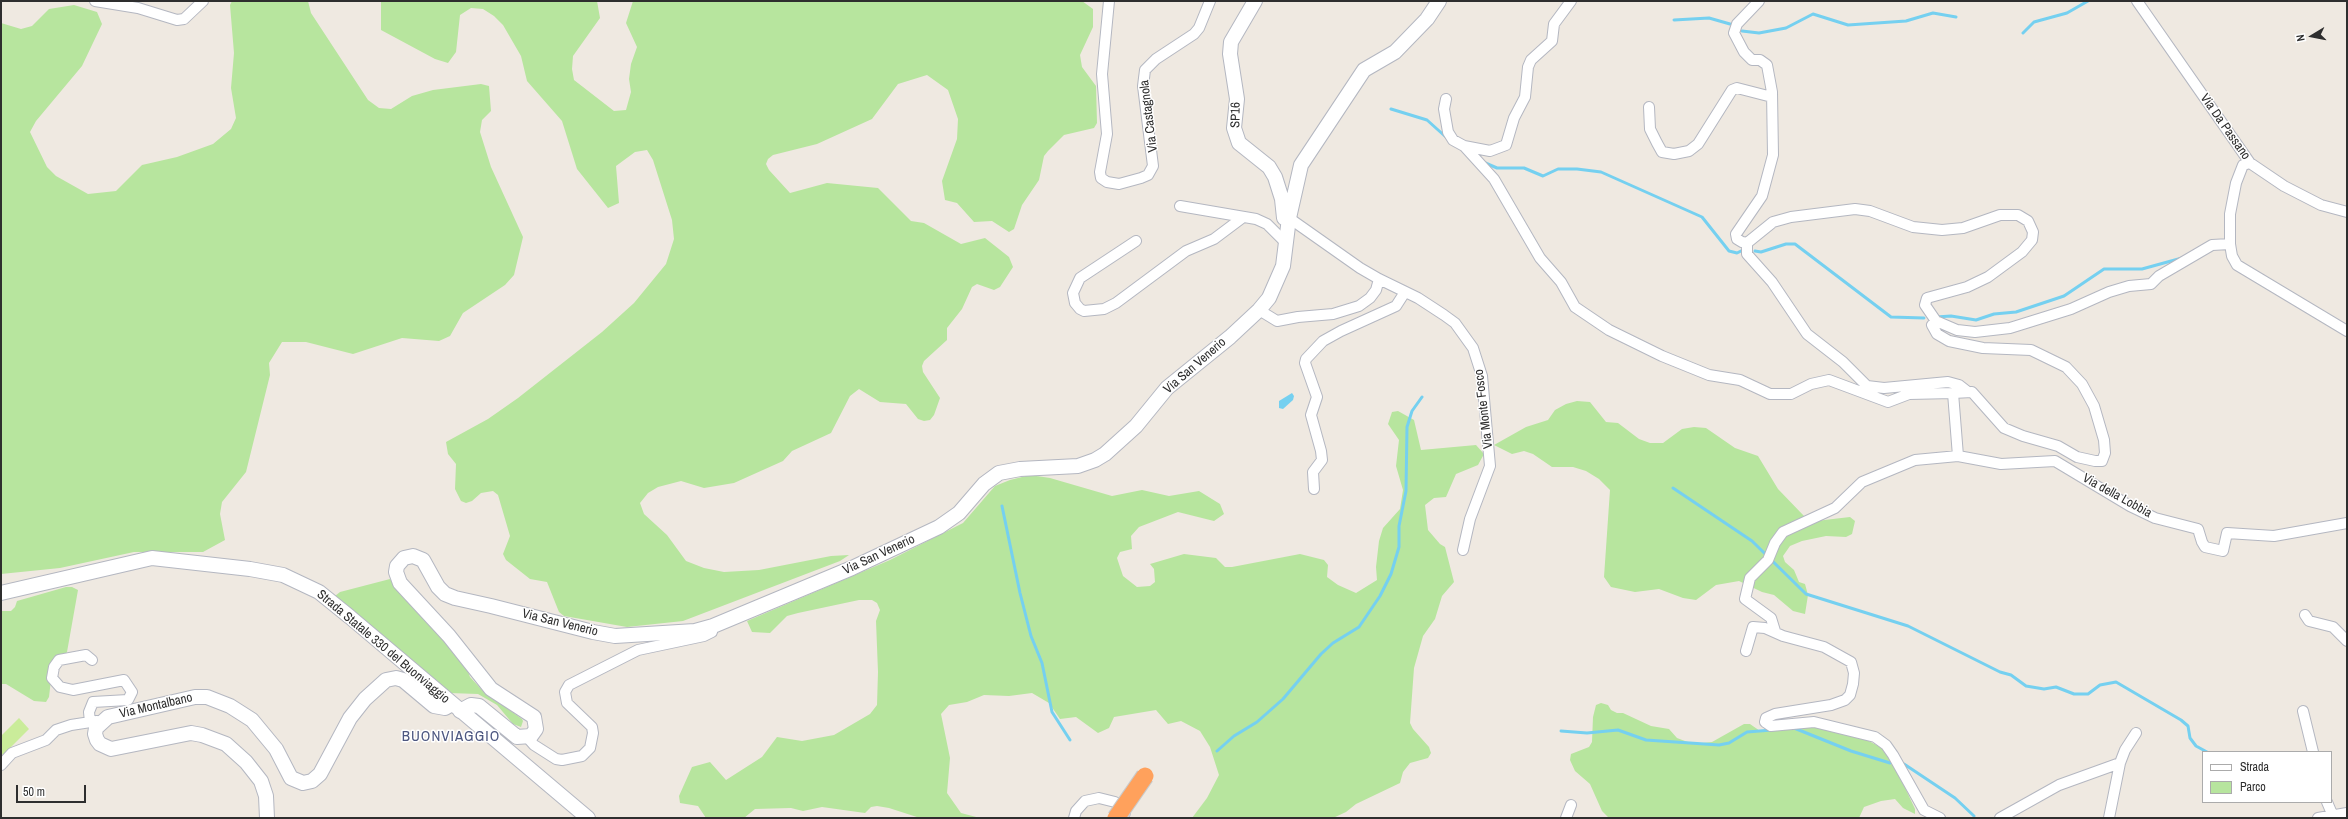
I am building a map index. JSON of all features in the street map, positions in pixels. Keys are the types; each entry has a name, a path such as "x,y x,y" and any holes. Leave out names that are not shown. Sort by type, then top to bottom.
{"highway":[{"path":"1116,818 1145,776"}],"street":[{"path":"95,1 119,3 177,20 184,19 203,1"},
{"name":"Via Castagnola","path":"1109,1 1104,38 1102,74 1108,134 1100,172 1101,178 1107,182 1119,184 1148,175 1153,166 1143,86 1145,70 1156,59 1194,34 1199,28 1210,1"},
{"name":"SP16","path":"1255,1 1231,42 1230,54 1237,99 1234,128 1239,143 1268,167 1275,177 1282,199 1286,242"},
{"name":"Via San Venerio","path":"527,737 531,736 536,729 534,717 491,689 449,636 400,583 396,572 397,566 404,558 413,556 423,560 438,587 445,594 455,598 593,632 629,636 672,633 713,626 876,558 939,527 959,513 984,484 999,473 1020,469 1068,468 1096,460 1136,426 1167,388 1259,310 1270,298 1283,266 1289,218 1301,165 1338,111 1353,83 1364,70 1395,52 1427,19 1440,1"},
{"path":"1446,99 1444,109 1448,132 1453,140 1464,146 1490,151 1506,145 1514,118 1525,97 1528,67 1531,60 1552,41 1554,24 1571,1"},
{"path":"1748,243 1737,239 1736,234 1762,196 1773,155 1772,97 1767,65 1760,60 1752,60 1744,52 1734,33 1737,24 1760,1"},
{"name":"Via Da Passano","path":"2137,1 2250,163 2284,186 2321,205 2347,212"},
{"path":"1649,107 1650,129 1657,144 1662,152 1674,154 1689,151 1698,144 1732,90 1737,88 1772,97"},
{"path":"1464,146 1494,179 1540,258 1561,282 1575,307 1609,330 1694,370 1709,375 1740,380 1770,394 1791,394 1811,384 1829,380 1888,402 1909,394 1972,392 2004,428 2023,436 2058,446 2077,457 2095,461 2102,460 2105,453 2104,440 2094,406 2082,384 2066,366 2031,350 1984,348 1949,341 1937,334 1932,325 1936,321"},
{"path":"2250,163 2244,165 2236,183 2230,214 2230,244 2232,256 2237,265 2347,331"},
{"path":"1180,206 1225,212 1242,218 1256,219 1267,224 1286,242"},
{"path":"1968,392 1959,385 1948,382 1884,388 1868,386 1844,362 1807,334 1772,282 1747,254 1748,243 1773,222 1791,217 1855,209 1870,211 1913,227 1942,230 1963,228 2000,215 2018,215 2028,221 2033,232 2032,240 2022,252 1988,277 1967,287 1927,298 1925,304 1936,321 1957,330 1975,332 2010,328 2071,308 2116,290 2129,286 2151,284 2159,276 2212,245 2230,244"},
{"path":"1136,241 1080,278 1073,293 1080,310 1084,312 1104,309 1116,303 1186,251 1214,239 1242,218"},
{"name":"Via Monte Fosco","path":"1289,218 1378,280 1405,292 1455,323 1472,348 1482,376 1490,466 1470,519 1463,550"},
{"path":"1259,310 1277,321 1298,317 1333,314 1359,306 1370,298 1376,290 1378,280"},
{"path":"1314,489 1313,472 1322,460 1311,415 1317,397 1305,363 1306,359 1323,341 1341,330 1396,306 1405,292"},
{"path":"1775,631 1771,618 1745,599 1750,578 1768,560 1775,542 1783,532 1835,508 1862,482 1915,460 1958,456 1953,393"},
{"name":"Via della Lobbia","path":"1958,456 2012,464 2055,460 2142,512 2155,518 2198,529 2202,542 2206,546 2223,551 2227,533 2274,536 2347,523"},
{"name":"Strada Statale 330 del Buonviaggio","path":"1,593 152,558 250,569 283,576 319,592 588,818"},
{"path":"2305,615 2309,621 2333,627 2347,641"},
{"path":"456,708 471,705 479,706 516,737 527,737 534,745 556,759 562,760 582,756 590,748 593,733 592,726 567,703 565,692 569,685 638,650 704,636 712,632 713,626"},
{"path":"1746,651 1753,627 1775,631 1783,636 1824,647 1851,662 1854,673 1850,695 1845,700 1831,705 1775,714 1766,718 1766,724 1771,726 1814,722 1875,737 1886,745 1893,755 1924,810 1940,818"},
{"path":"1,765 12,753 46,740 56,730 96,721 89,712 93,702 128,700 132,692 124,680 73,690 60,687 52,678 54,668 59,660 86,655 92,660"},
{"name":"Via Montalbano","path":"267,818 266,796 262,781 246,762 226,744 202,735 191,733 111,749 100,744 95,737 96,721 115,715 194,697 217,700 252,720 276,749 291,778 303,783 312,781 320,774 350,718 365,699 386,680 396,678 403,680 434,706 456,708"},
{"path":"2303,711 2313,751"},
{"path":"2109,818 2120,763 2125,750 2136,733"},
{"path":"2000,818 2059,785 2120,763"},
{"path":"1074,818 1076,811 1085,802 1099,798 1115,802 1125,813 1126,818"},
{"path":"2327,803 2333,816"},
{"path":"1566,818 1571,805"},
{"path":"2318,818 2347,814"}],"green space":[{"path":"232,1 308,1 311,13 368,100 379,108 391,109 412,96 433,90 481,84 489,86 491,111 482,120 480,132 491,167 523,237 514,275 505,285 463,313 450,336 439,341 402,338 353,354 306,342 282,342 269,363 270,375 246,472 222,502 220,514 225,540 203,552 134,552 60,568 1,574 1,23 21,29 32,26 49,9 74,5 97,12 102,24 82,66 36,121 30,132 47,167 56,176 88,194 116,191 142,165 177,157 213,144 231,129 236,118 231,88 234,53 230,5"},
{"path":"381,1 597,1 600,18 573,56 572,69 574,80 614,111 626,110 631,92 629,79 631,64 637,47 626,23 633,1 1082,1 1093,9 1093,27 1080,55 1082,67 1096,86 1097,123 1094,128 1064,135 1048,151 1044,156 1039,180 1022,205 1014,229 1009,232 992,221 974,222 957,203 945,200 942,181 957,139 958,119 948,90 927,75 898,84 872,119 817,144 773,155 768,159 766,164 769,170 790,193 827,183 878,188 911,221 924,223 961,244 985,238 1009,257 1013,267 1000,287 994,290 977,284 972,287 962,309 947,328 947,340 924,361 922,366 923,372 940,398 934,415 930,420 924,421 918,419 906,404 880,402 859,389 850,396 831,433 792,451 783,461 734,483 704,488 681,481 658,487 648,493 640,503 644,514 667,535 686,561 704,568 724,572 759,570 831,556 849,555 840,561 683,621 627,627 564,616 559,612 547,582 530,579 506,560 503,554 510,536 498,495 493,491 481,493 472,501 466,503 461,501 455,489 456,464 448,454 446,442 488,419 518,398 602,332 634,303 666,264 674,239 672,220 653,160 647,150 635,152 616,166 619,203 608,208 577,169 562,121 527,81 521,56 503,25 494,16 483,9 471,8 460,15 456,52 448,63 435,59 381,30"},
{"path":"1577,401 1590,402 1606,422 1618,423 1639,439 1650,443 1663,443 1682,429 1694,427 1706,428 1735,448 1758,456 1778,489 1804,516 1816,521 1850,517 1855,521 1852,534 1846,537 1826,536 1802,541 1790,546 1783,556 1785,562 1794,570 1799,582 1805,584 1808,595 1805,614 1793,611 1774,595 1762,592 1739,581 1716,585 1696,600 1683,598 1659,589 1635,592 1611,587 1604,577 1610,490 1599,479 1586,471 1573,467 1552,467 1533,454 1524,451 1512,454 1494,445 1526,427 1548,420 1555,410 1566,404"},
{"path":"1398,411 1414,420 1421,450 1476,445 1484,454 1478,465 1456,474 1446,497 1434,498 1425,505 1428,530 1440,544 1445,547 1454,582 1442,596 1435,619 1423,636 1414,668 1410,723 1413,729 1429,747 1431,753 1428,758 1410,763 1403,772 1400,783 1356,804 1346,812 1333,818 1192,818 1207,798 1219,775 1210,747 1200,731 1181,721 1168,724 1156,710 1114,717 1109,728 1098,733 1076,717 1060,719 1049,703 1032,693 1009,696 984,695 967,702 949,705 941,714 950,758 947,793 961,813 980,818 920,818 889,808 877,806 871,807 865,813 822,807 803,811 791,808 755,809 744,818 706,818 698,806 680,803 679,796 692,767 710,762 726,780 762,757 777,737 802,741 834,735 870,714 877,705 878,672 876,621 880,610 877,603 872,600 859,600 787,616 770,633 752,632 747,621 890,560 963,523 995,486 1010,480 1030,475 1050,478 1112,496 1142,490 1169,496 1199,491 1220,504 1224,514 1214,521 1178,512 1139,527 1131,536 1132,549 1120,552 1117,558 1123,576 1137,587 1150,586 1155,582 1154,569 1150,564 1184,554 1216,558 1225,567 1232,567 1300,554 1324,560 1328,565 1327,577 1338,585 1356,593 1377,580 1376,567 1379,541 1383,528 1400,509 1403,490 1396,466 1399,440 1388,424 1392,412"},
{"path":"390,579 398,591 457,652 466,666 470,677 482,690 522,719 523,721 521,727 513,724 497,705 478,694 449,693 335,596 340,592"},
{"path":"66,587 72,587 78,590 67,652 52,671 49,697 46,702 34,701 6,684 1,684 1,611 11,611 15,607 17,601"},
{"path":"1601,703 1608,705 1611,710 1617,713 1623,713 1651,726 1669,729 1677,738 1693,744 1712,742 1744,724 1750,724 1760,731 1812,726 1859,736 1888,751 1915,809 1915,814 1903,808 1895,799 1881,801 1864,807 1859,818 1609,818 1602,811 1590,784 1575,771 1570,760 1571,754 1589,747 1592,742 1593,717 1596,705"},
{"path":"19,718 29,729 3,755 1,753 1,736"}],"water":[{"path":"1292,393 1294,396 1293,400 1283,409 1279,408 1279,401"}],"waterway":[{"path":"2023,33 2034,22 2067,13 2088,1"},
{"path":"1742,31 1759,33 1786,28 1813,14 1848,25 1906,21 1933,13 1956,17"},
{"path":"1674,20 1709,18 1730,24"},
{"path":"1391,109 1427,120 1447,138"},
{"path":"1483,162 1497,168 1524,168 1543,176 1558,169 1577,169 1601,172 1702,217 1729,251 1737,253 1743,250"},
{"path":"1755,251 1761,252 1786,244 1795,244 1891,317 1924,318"},
{"path":"1936,317 1951,316 1976,320 1994,314 2016,312 2064,296 2104,269 2142,269 2182,258"},
{"path":"1217,751 1234,736 1257,722 1283,699 1321,654 1333,643 1359,627 1380,596 1391,574 1399,547 1399,526 1406,491 1407,427 1412,411 1422,397"},
{"path":"1673,488 1752,541 1806,594 1908,626 2000,672 2011,675 2026,686 2044,689 2056,687 2074,694 2088,694 2100,685 2116,682 2181,720 2188,726 2190,738 2196,746 2205,751"},
{"path":"1002,506 1020,593 1031,636 1042,663 1052,712 1070,740"},
{"path":"1794,728 1851,751 1890,763"},
{"path":"1561,731 1587,733 1618,730 1646,740 1719,745 1729,743 1747,732 1772,730"},
{"path":"1904,764 1955,798 1974,816"}],"district":[{"name":"BUONVIAGGIO","path":"451,737"}]}
